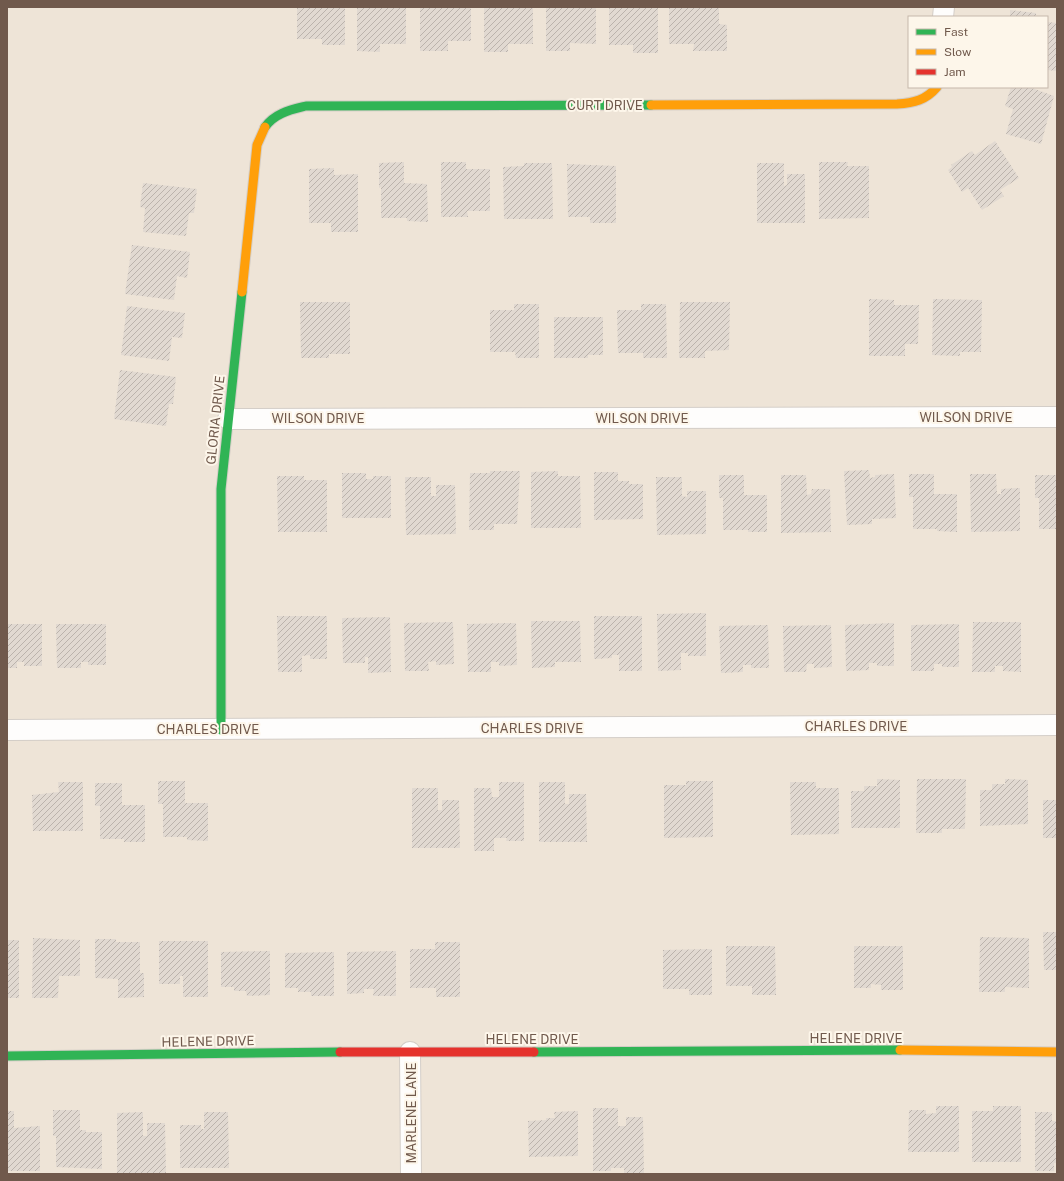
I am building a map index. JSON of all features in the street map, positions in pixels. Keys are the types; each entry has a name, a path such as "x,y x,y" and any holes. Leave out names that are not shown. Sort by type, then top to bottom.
{"street":[{"name":"CURT DRIVE","path":"270,119 284,112 306,106 897,104 922,101 930,96 936,88"},
{"name":"GLORIA DRIVE","path":"221,730 221,489 257,145 262,128 270,119"},
{"name":"WILSON DRIVE","path":"228,419 1057,417"},
{"name":"CHARLES DRIVE","path":"7,730 1057,725"},
{"name":"HELENE DRIVE","path":"7,1056 410,1052 946,1050 1057,1052"},
{"name":"MARLENE LANE","path":"410,1052 411,1174"}],"shaded area":[{"path":"7,7 1057,7 1057,1174 7,1174"}],"building":[{"path":"297,7 345,7 345,45 322,45 322,39 297,39"},
{"path":"357,7 406,7 406,44 380,44 380,52 357,51"},
{"path":"420,7 471,7 471,41 448,41 448,51 420,51"},
{"path":"484,7 533,7 533,44 508,44 508,52 484,52"},
{"path":"546,7 596,7 596,44 570,43 570,51 546,51"},
{"path":"609,7 658,7 658,53 633,53 633,45 609,45"},
{"path":"669,7 719,7 719,24 727,25 727,51 693,51 694,44 669,44"},
{"path":"1010,10 1036,13 1036,16 1010,16"},
{"path":"1048,22 1057,23 1057,71 1048,70"},
{"path":"1011,88 1032,88 1054,96 1041,144 1006,134 1013,109 1005,106"},
{"path":"995,141 1019,178 1000,190 1004,196 982,210 968,188 962,192 948,170 952,167 951,165 972,151 975,155"},
{"path":"404,162 404,183 427,184 428,222 407,221 407,218 381,218 379,163"},
{"path":"441,162 466,162 466,169 490,169 490,211 467,211 468,217 441,217"},
{"path":"819,162 848,162 847,166 869,166 869,218 819,219"},
{"path":"524,163 552,163 553,219 504,219 503,167 524,166"},
{"path":"757,163 784,163 784,186 787,185 787,174 805,174 805,223 757,223"},
{"path":"567,164 616,166 616,223 590,223 590,217 568,217"},
{"path":"334,168 334,175 358,174 358,232 331,232 331,223 309,223 309,169"},
{"path":"143,183 197,189 194,213 189,213 186,236 143,232 145,208 140,207"},
{"path":"132,245 190,252 187,278 177,276 174,300 125,294"},
{"path":"869,299 894,300 894,305 919,305 918,344 905,344 905,356 869,356"},
{"path":"933,299 982,300 981,352 960,352 960,356 932,355"},
{"path":"300,302 350,302 350,354 329,354 329,358 301,358"},
{"path":"680,302 730,302 729,350 705,351 705,358 679,358"},
{"path":"514,304 539,304 539,358 516,358 515,352 490,352 490,310 514,310"},
{"path":"641,304 666,304 667,358 643,358 643,353 618,353 617,310 641,310"},
{"path":"127,306 185,313 182,338 172,337 169,361 121,355"},
{"path":"554,317 603,317 603,355 588,355 588,358 554,358"},
{"path":"120,370 176,377 173,404 169,404 166,426 114,419"},
{"path":"869,470 870,478 875,477 875,475 894,474 896,518 872,519 872,524 847,525 844,471"},
{"path":"490,471 520,471 517,524 494,524 494,530 469,530 470,473 490,473"},
{"path":"558,471 558,476 580,476 581,528 531,528 531,472"},
{"path":"594,472 618,472 618,481 629,481 629,484 643,484 643,519 594,520"},
{"path":"342,473 366,473 366,479 373,479 373,476 391,476 391,518 342,518"},
{"path":"909,474 934,474 934,494 957,494 957,532 937,531 937,529 913,529 913,497 909,497"},
{"path":"970,474 996,474 997,494 1001,494 1001,489 1020,488 1020,531 971,532"},
{"path":"719,475 744,475 744,495 767,495 767,532 723,530 723,498 719,498"},
{"path":"781,475 806,475 807,495 811,494 812,489 830,489 831,532 781,533"},
{"path":"1035,475 1057,475 1057,529 1039,529 1039,498 1035,498"},
{"path":"277,476 304,476 304,480 327,480 327,532 278,532"},
{"path":"405,477 431,477 431,496 436,496 436,485 455,485 456,534 406,535"},
{"path":"656,477 682,477 682,496 687,497 687,491 706,491 706,534 657,535"},
{"path":"706,613 706,656 688,656 688,653 681,653 681,670 658,671 657,614"},
{"path":"277,616 327,616 327,659 310,659 310,655 302,656 302,672 278,672"},
{"path":"594,616 642,616 642,671 619,671 619,655 612,655 612,658 594,659"},
{"path":"390,617 391,672 368,673 368,657 365,657 365,663 343,663 342,618"},
{"path":"531,621 580,621 581,662 555,662 555,667 532,668"},
{"path":"453,622 454,664 436,665 436,661 428,662 429,671 405,671 404,623"},
{"path":"973,622 1021,622 1021,672 1003,671 1003,666 995,666 995,672 972,672"},
{"path":"516,623 517,665 499,666 499,662 491,662 491,672 468,672 467,624"},
{"path":"894,623 894,666 877,666 877,663 869,663 869,670 846,671 845,625"},
{"path":"7,624 42,624 42,666 24,666 24,662 17,662 17,668 7,668"},
{"path":"56,624 106,624 106,665 88,665 88,662 81,662 81,668 57,668"},
{"path":"959,624 959,667 942,667 942,664 934,664 934,671 911,671 911,625"},
{"path":"768,625 769,668 751,668 751,665 743,665 743,672 721,673 719,626"},
{"path":"831,625 832,667 814,668 814,664 807,664 806,672 784,672 783,626"},
{"path":"877,779 900,780 900,828 851,828 851,791 864,791 864,786 877,786"},
{"path":"917,779 966,779 965,829 942,829 942,833 916,833"},
{"path":"1005,779 1028,780 1028,824 980,826 980,790 992,790 992,784 1005,784"},
{"path":"158,781 185,781 185,803 208,803 208,841 187,840 187,837 163,837 163,804 158,804"},
{"path":"686,781 713,781 713,837 664,838 664,785 686,785"},
{"path":"58,782 83,782 83,831 33,831 32,795 59,792"},
{"path":"499,782 524,782 524,841 506,841 507,838 494,838 494,851 474,851 474,788 491,788 492,797 499,797"},
{"path":"539,782 565,782 565,804 569,804 569,794 586,794 587,842 539,842"},
{"path":"790,782 816,782 816,788 839,788 839,834 791,835"},
{"path":"95,783 122,783 122,805 145,805 145,842 124,842 124,839 100,839 100,806 95,806"},
{"path":"412,788 438,788 438,810 442,810 442,800 459,800 460,848 412,848"},
{"path":"1043,800 1057,800 1057,838 1043,838"},
{"path":"1043,932 1057,932 1057,970 1044,970"},
{"path":"980,937 1029,938 1029,988 1005,987 1005,992 979,992"},
{"path":"33,938 80,940 80,976 59,976 58,998 32,998"},
{"path":"95,939 116,939 116,942 140,942 140,973 144,973 144,997 118,998 118,979 95,978"},
{"path":"7,940 19,940 19,998 7,998"},
{"path":"159,941 208,941 208,997 183,997 183,976 180,976 180,984 159,984"},
{"path":"435,942 460,942 460,997 436,997 436,988 410,988 410,949 435,949"},
{"path":"726,946 775,946 776,995 752,995 752,986 726,986"},
{"path":"854,946 903,946 903,990 881,990 881,985 871,984 871,988 854,988"},
{"path":"712,949 712,995 689,995 689,989 663,989 663,950"},
{"path":"270,951 270,995 247,996 246,991 234,991 234,987 221,987 221,952"},
{"path":"396,951 396,996 373,996 374,989 364,989 364,993 347,994 347,952"},
{"path":"334,952 334,996 311,996 311,992 298,992 298,988 285,988 285,953"},
{"path":"936,1106 959,1106 959,1152 908,1152 909,1110 926,1110 926,1114 936,1113"},
{"path":"993,1106 1021,1106 1021,1162 972,1162 972,1111 993,1111"},
{"path":"593,1108 618,1108 618,1126 626,1126 626,1117 643,1117 644,1174 624,1174 624,1168 611,1168 611,1171 593,1171"},
{"path":"53,1110 80,1110 80,1130 86,1130 86,1132 102,1132 102,1169 56,1167 56,1136 53,1136"},
{"path":"7,1111 14,1111 14,1128 40,1126 40,1171 7,1171"},
{"path":"578,1111 578,1156 529,1157 528,1121 555,1118 554,1112"},
{"path":"143,1112 143,1136 147,1136 147,1123 165,1123 166,1173 117,1173 117,1113"},
{"path":"204,1112 228,1112 229,1168 180,1168 180,1125 201,1125 201,1129 204,1129"},
{"path":"1035,1112 1052,1112 1052,1121 1057,1121 1057,1163 1054,1163 1054,1171 1035,1171"}],"traffic: fast":[{"path":"265,127 278,115 306,106 651,105"},
{"path":"221,730 221,489 242,292"},
{"path":"534,1052 900,1050"},
{"path":"7,1056 340,1052"}],"traffic: slow":[{"path":"651,105 897,104 909,103 924,98 936,88"},
{"path":"242,292 257,145 265,127"},
{"path":"900,1050 1057,1052"}],"traffic: jam":[{"path":"340,1052 534,1052"}]}
